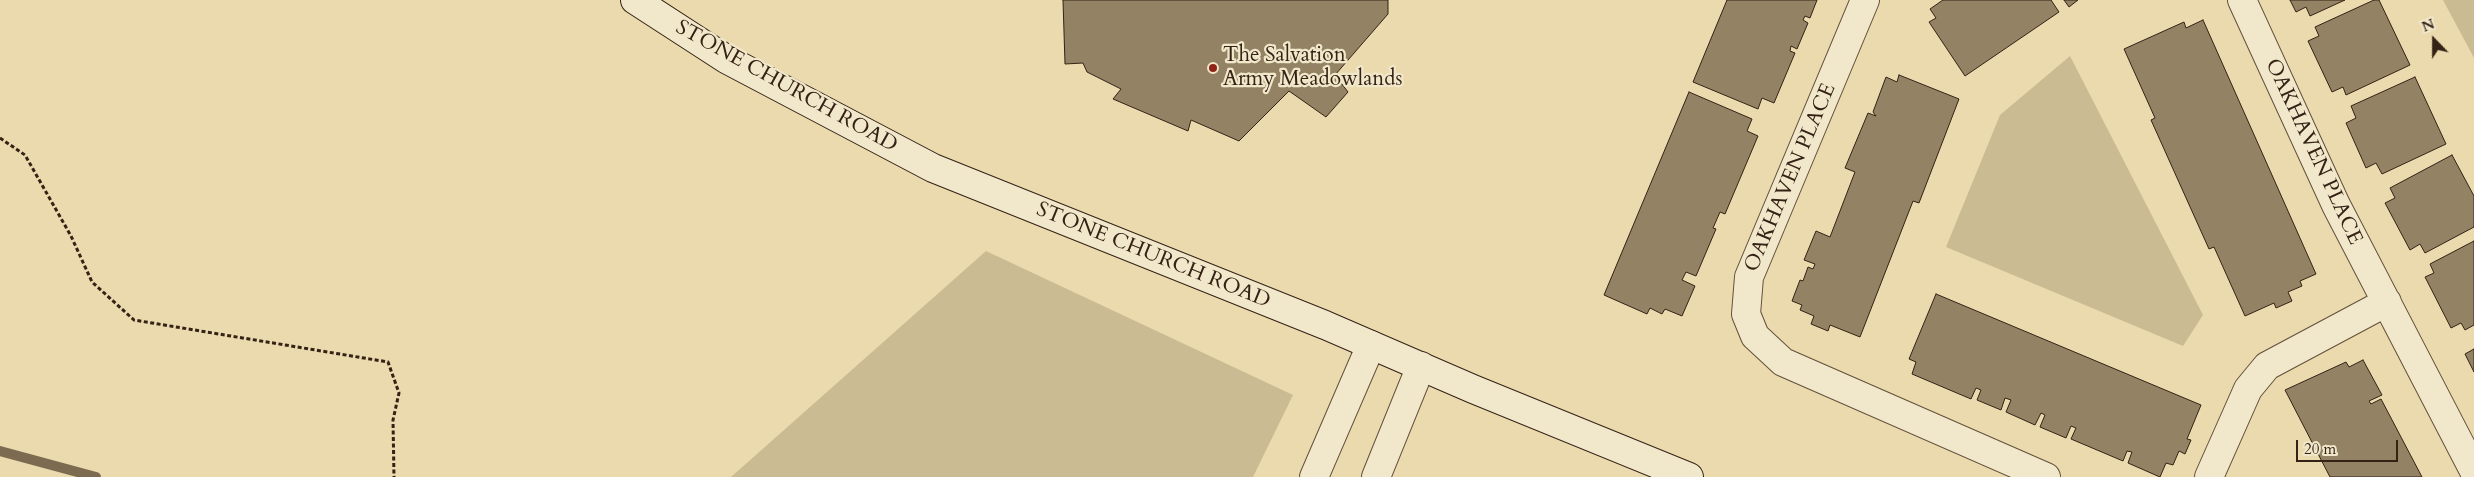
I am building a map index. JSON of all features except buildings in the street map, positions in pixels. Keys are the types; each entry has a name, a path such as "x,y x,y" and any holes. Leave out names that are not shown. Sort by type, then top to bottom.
{"street":[{"name":"STONE CHURCH ROAD","path":"634,0 726,59 933,168 1371,345 1689,477"},
{"name":"OAKHAVEN PLACE","path":"1865,0 1749,277 1746,314 1755,336 1783,362 2046,477"},
{"name":"OAKHAVEN PLACE","path":"2242,0 2336,205 2474,471"},
{"path":"2208,477 2248,389 2267,366 2387,302"},
{"path":"1314,477 1371,345"},
{"path":"1376,477 1421,366"}],"path":[{"path":"0,138 25,155 71,236 92,282 134,320 388,362 399,393 393,420 394,477"}],"shaded area":[{"path":"2443,0 2474,0 2474,58"},
{"path":"2070,56 2203,315 2183,346 1946,247 2000,115"},
{"path":"986,251 1293,395 1253,477 731,477"}],"waterway":[{"path":"0,451 96,477"}],"place":[{"name":"The Salvation Army Meadowlands","path":"1213,68"}]}
